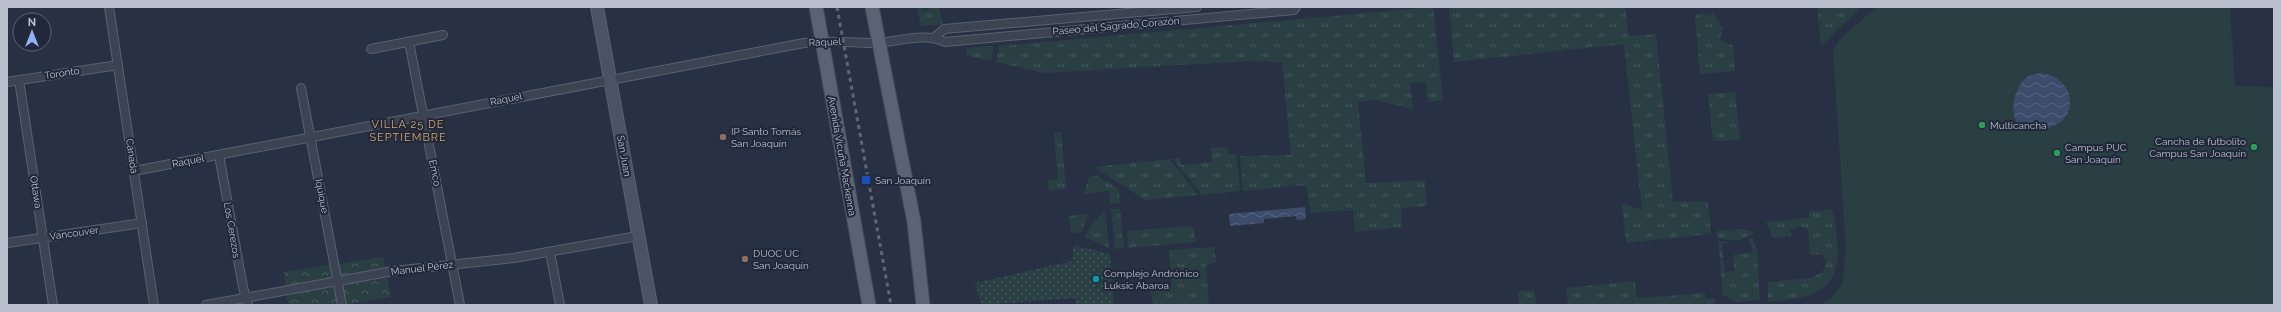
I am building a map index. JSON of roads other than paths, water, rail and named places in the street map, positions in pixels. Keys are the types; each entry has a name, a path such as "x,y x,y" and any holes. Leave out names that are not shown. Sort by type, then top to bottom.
{"main road":[{"name":"Avenida Vicuña Mackenna","path":"816,7 869,305"},
{"path":"872,7 914,222 923,305"}],"street":[{"name":"Canadá","path":"109,7 154,305"},
{"name":"San Juan","path":"597,7 651,305"},
{"name":"Paseo del Sagrado Corazón","path":"935,37 944,29 1197,7"},
{"name":"Paseo del Sagrado Corazón","path":"880,43 935,37 946,42 1294,10 1296,7"},
{"path":"371,49 444,35"},
{"name":"Raquel","path":"134,171 610,79 821,41 880,43"},
{"name":"Emco","path":"409,42 460,305"},
{"name":"Toronto","path":"7,82 118,65"},
{"name":"Ottawa","path":"19,80 53,305"},
{"name":"Iquique","path":"301,88 342,305"},
{"name":"Los Cerezos","path":"219,155 247,301"},
{"name":"Vancouver","path":"7,243 142,223"},
{"name":"Manuel Pérez","path":"206,305 247,301 338,280 393,271 550,252 638,236"},
{"path":"550,252 560,305"}],"water":[{"path":"2039,73 2051,76 2061,81 2067,89 2070,97 2070,106 2067,115 2060,122 2051,127 2030,129 2021,126 2017,122 2014,111 2015,97 2020,85 2025,79"},
{"path":"1305,207 1306,219 1297,220 1296,216 1264,219 1264,223 1230,226 1229,214"}],"railway":[{"path":"837,7 891,305"}],"place":[{"name":"Multicancha","path":"1982,125"},
{"name":"IP Santo Tomás San Joaquín","path":"723,137"},
{"name":"Cancha de futbolito Campus San Joaquín","path":"2254,147"},
{"name":"Campus PUC San Joaquín","path":"2057,153"},
{"name":"San Joaquín","path":"866,180"},
{"name":"DUOC UC San Joaquín","path":"745,259"},
{"name":"Complejo Andrónico Luksic Abaroa","path":"1096,279"}],"district":[{"name":"VILLA 25 DE SEPTIEMBRE","path":"408,130"}]}
